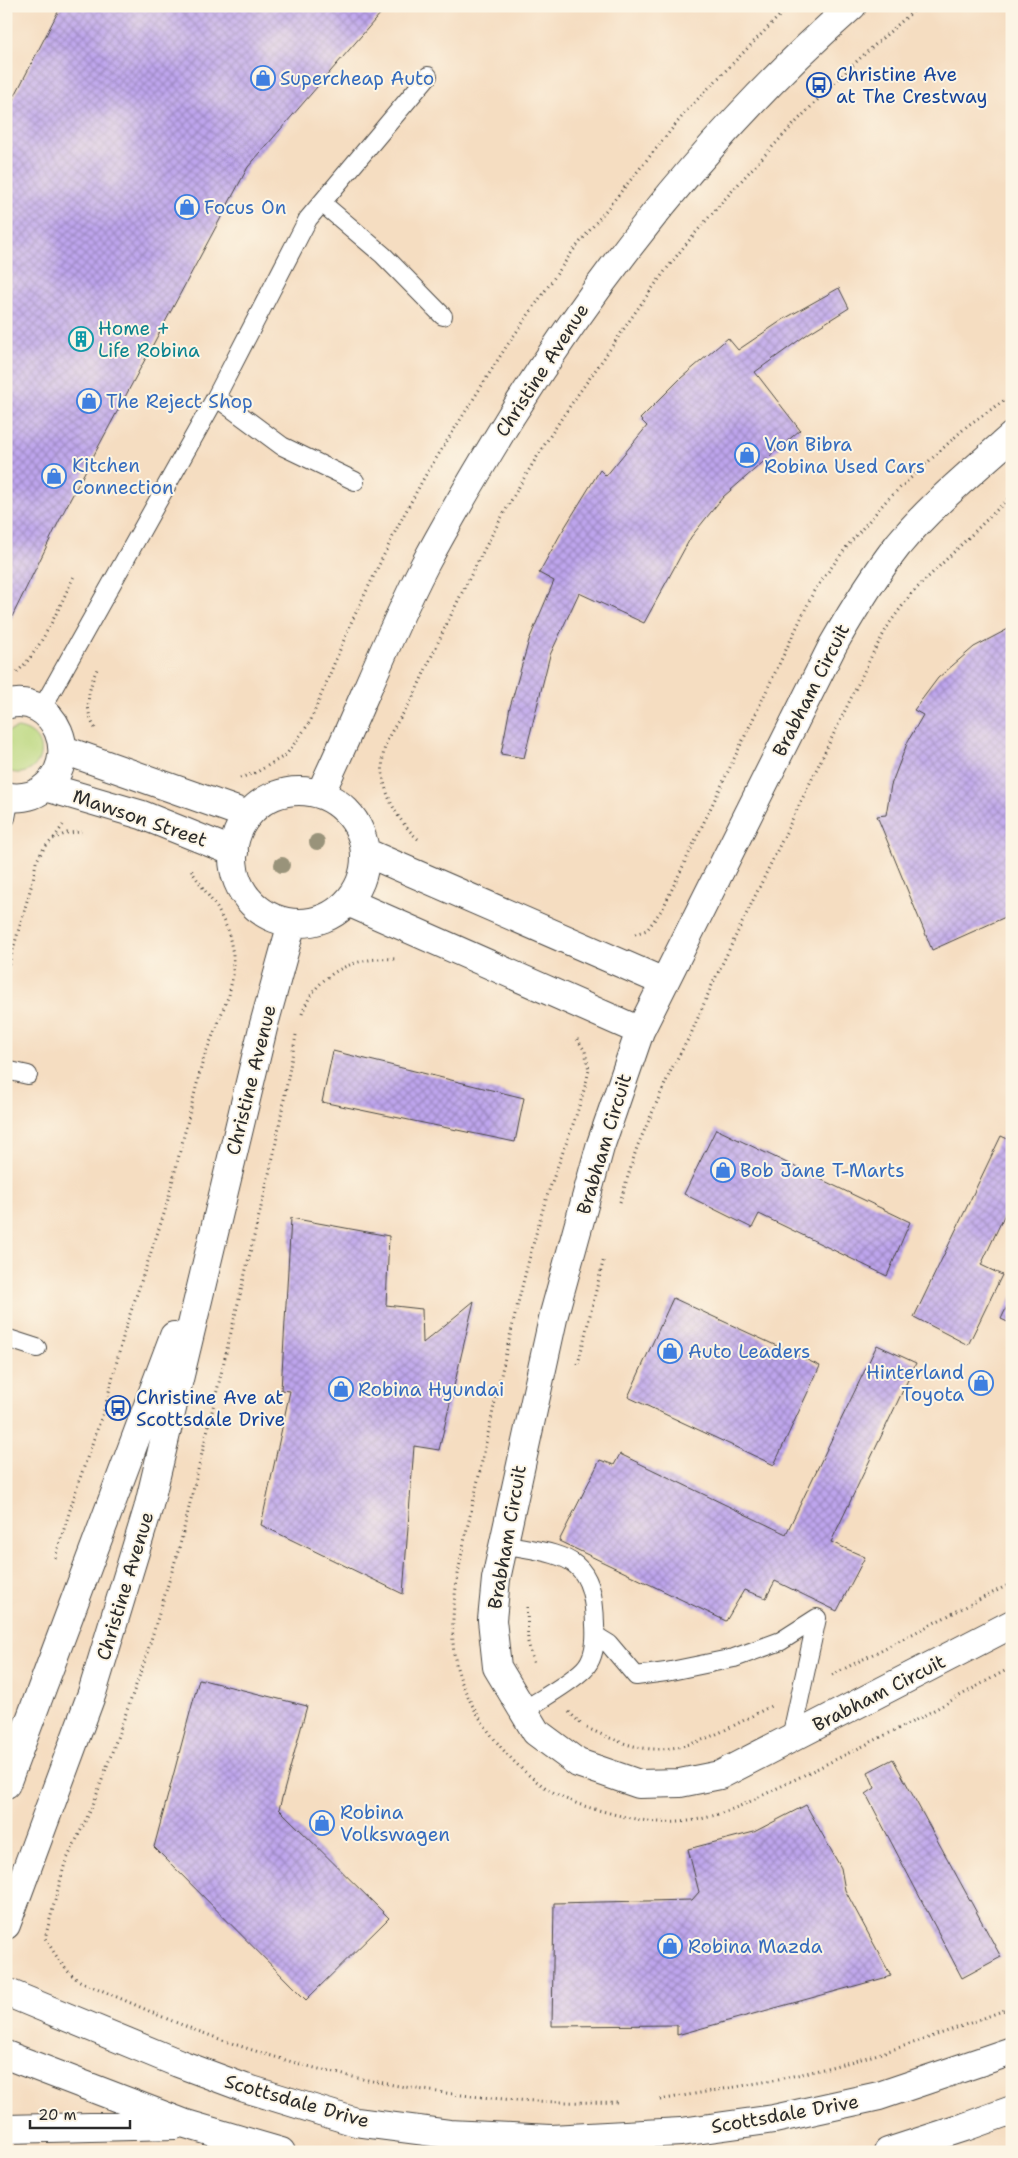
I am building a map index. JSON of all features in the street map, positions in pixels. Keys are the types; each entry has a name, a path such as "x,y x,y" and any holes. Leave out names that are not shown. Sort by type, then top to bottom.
{"street":[{"name":"Christine Avenue","path":"320,794 350,732 380,656 425,565 483,460 578,312 627,246 736,118 812,42 852,6"},
{"name":"Brabham Circuit","path":"1012,436 950,492 899,544 864,592 833,644 640,1031 600,1147 554,1314 503,1544 496,1579 492,1620 497,1667 536,1732 578,1763 639,1784 680,1783 720,1775 1012,1624"},
{"path":"6,705 26,704 41,710 52,721 60,734 64,750 61,765 55,777 46,787 35,794 8,804"},
{"name":"Mawson Street","path":"64,750 248,815"},
{"name":"Mawson Street","path":"46,787 142,815 234,852"},
{"path":"294,791 320,794 340,805 355,821 360,831 365,852 361,878 356,891 348,902 336,912 308,923 292,923 268,916 249,899 237,877 234,852 238,832 248,815 257,806 280,794 294,791"},
{"path":"365,852 664,982"},
{"path":"348,902 640,1031"},
{"name":"Christine Avenue","path":"6,1925 92,1693 128,1580 151,1499 263,1028 292,923"},
{"name":"Christine Avenue","path":"6,1784 103,1522 212,1239"},
{"name":"Scottsdale Drive","path":"6,1992 245,2088 356,2122 449,2134 551,2139 681,2132 774,2119 879,2096 1012,2051"},
{"path":"6,2055 186,2124 280,2152"},
{"path":"888,2152 1012,2110"},
{"path":"6,2129 186,2124"}],"lane":[{"path":"41,710 216,397 308,219 428,76"},
{"path":"322,203 383,255 442,316"},
{"path":"216,397 282,446 355,482"},
{"path":"6,1070 28,1075"},
{"path":"6,1338 37,1348"},
{"path":"503,1544 551,1554 568,1560 582,1569 592,1588 595,1607 596,1636 592,1656 584,1668 551,1693 524,1710"},
{"path":"596,1636 609,1644 636,1676 734,1658 781,1641 817,1618 791,1738"}],"path":[{"path":"631,934 637,934 646,930 663,908 814,591 848,545 887,500 966,426 1012,395"},
{"path":"619,1204 637,1147 672,1068 691,1034 712,984 873,653 889,624 911,594 1012,495"},
{"path":"14,674 23,666 38,646 76,574"},
{"path":"6,974 33,880 36,862 44,848 54,839 66,820"},
{"path":"54,839 67,833 89,833"},
{"path":"186,869 192,872"},
{"path":"572,1034 585,1051 589,1070 539,1223 517,1307 462,1549 455,1604 453,1640 456,1664 475,1710 508,1758 525,1774 546,1789 574,1803 633,1820 656,1823 680,1822 725,1813 741,1806 914,1721 1012,1667"},
{"path":"577,1366 606,1251"},
{"path":"527,1606 528,1642 536,1672 551,1693 586,1728 618,1741 656,1750 687,1745 714,1735 1012,1583"},
{"path":"45,1938 60,1961 77,1980 199,2032 254,2051 356,2079 488,2098 584,2102 628,2101"},
{"path":"655,2101 788,2077 863,2058 961,2027 1012,2007"}],"green space":[{"path":"18,728 30,732 37,740 40,749 39,758 35,766 28,771 18,773 6,770 6,732"}],"building":[{"name":"Home + Life Robina","path":"61,6 387,6 248,167 64,511 6,629 6,113"},
{"path":"839,288 849,308 809,333 755,372 800,430 723,497 691,537 644,623 579,593 550,655 524,758 501,754 510,707 529,640 554,581 539,573 600,470 606,476 647,426 640,419 681,378 728,338 738,350 784,319"},
{"path":"1012,627 1012,914 932,950 877,816 886,815 891,785 908,741 923,715 914,710 938,678 974,647"},
{"path":"333,1051 524,1098 515,1142 322,1102"},
{"path":"716,1129 910,1222 887,1276 759,1214 752,1228 684,1194"},
{"path":"1001,1136 1012,1141 1012,1199 981,1265 1002,1275 968,1345 914,1317"},
{"path":"291,1218 389,1236 386,1305 422,1309 423,1343 474,1301 439,1450 414,1446 403,1594 261,1525 290,1391 281,1390"},
{"path":"1012,1296 1012,1324 1001,1319"},
{"path":"673,1298 820,1366 774,1465 628,1397"},
{"path":"877,1345 916,1363 831,1542 865,1557 837,1611 775,1581 766,1598 744,1590 726,1621 559,1541 600,1460 614,1465 620,1454 786,1534"},
{"path":"199,1679 307,1706 279,1809 389,1918 306,2000 154,1847"},
{"path":"893,1759 1001,1957 962,1978 866,1794 875,1788 868,1772"},
{"path":"806,1805 841,1868 845,1890 891,1976 677,2035 677,2025 552,2026 554,1903 692,1900 699,1892 688,1849 754,1832"}],"waterway":[{"path":"6,13 10,6"}],"place":[{"name":"Supercheap Auto","path":"263,78"},
{"name":"Christine Ave at The Crestway","path":"819,85"},
{"name":"Focus On","path":"187,207"},
{"name":"Home + Life Robina","path":"81,339"},
{"name":"The Reject Shop","path":"89,401"},
{"name":"Von Bibra Robina Used Cars","path":"747,455"},
{"name":"Kitchen Connection","path":"54,476"},
{"name":"Bob Jane T-Marts","path":"723,1170"},
{"name":"Auto Leaders","path":"670,1351"},
{"name":"Hinterland Toyota","path":"981,1383"},
{"name":"Robina Hyundai","path":"341,1389"},
{"name":"Christine Ave at Scottsdale Drive","path":"118,1408"},
{"name":"Robina Volkswagen","path":"322,1823"},
{"name":"Robina Mazda","path":"670,1946"}]}
